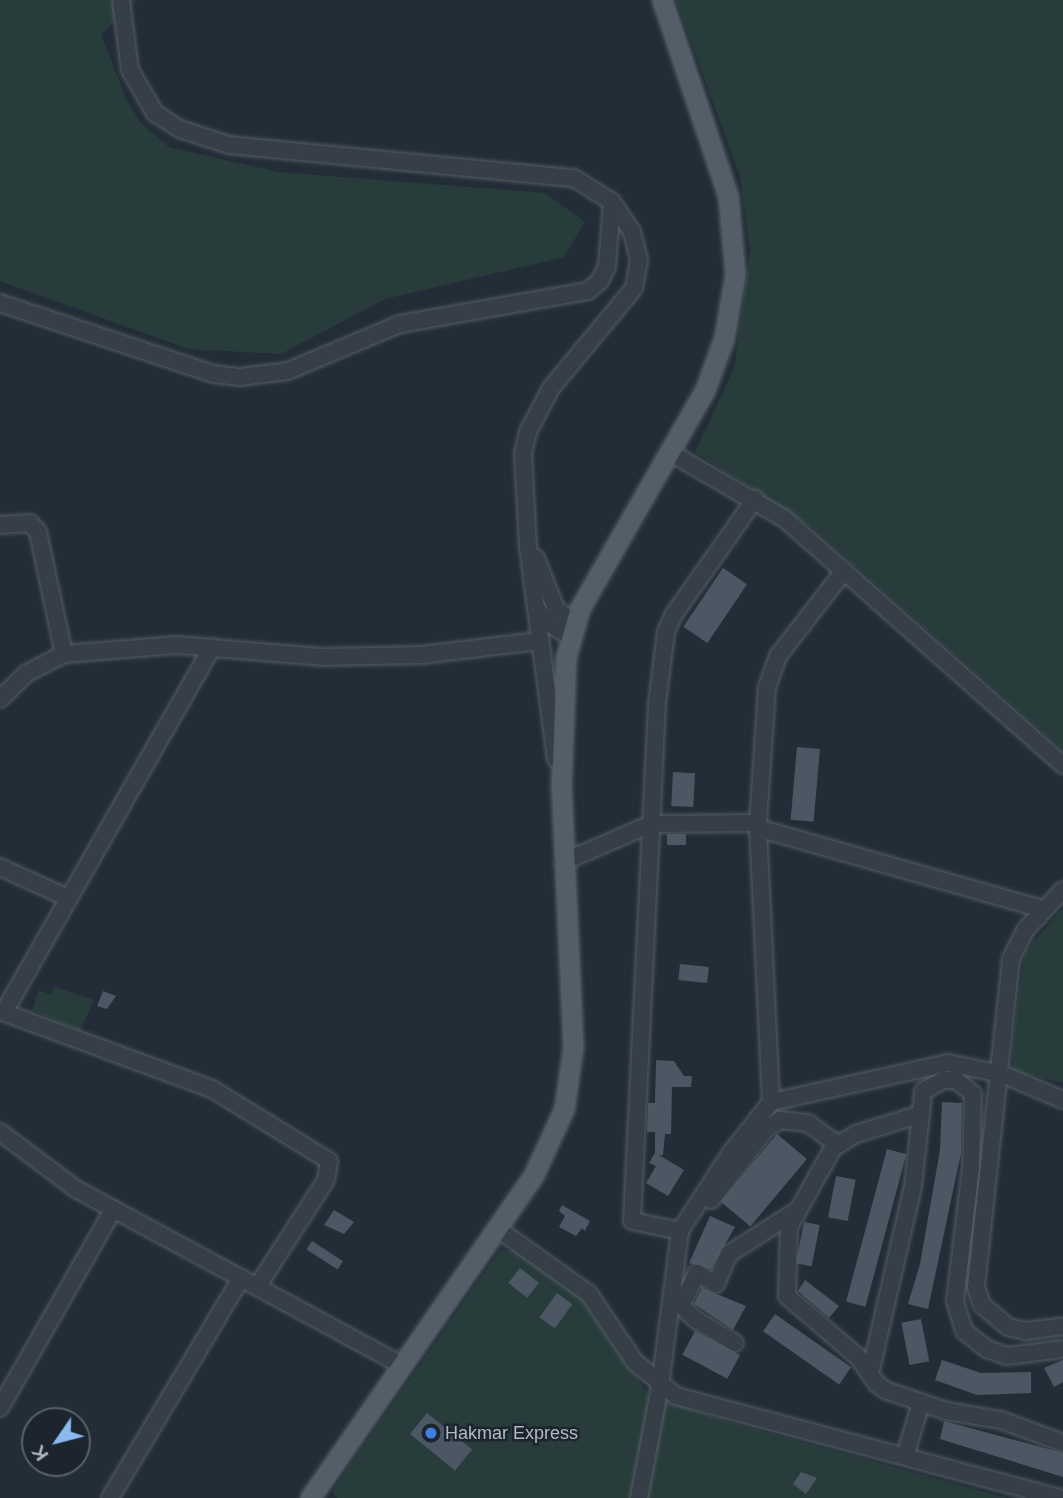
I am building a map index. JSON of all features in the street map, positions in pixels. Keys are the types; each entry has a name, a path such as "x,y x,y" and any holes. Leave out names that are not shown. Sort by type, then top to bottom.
{"main road":[{"path":"310,1498 400,1364 498,1229 550,1145 570,1080 573,1008 561,787 563,687 573,630 671,453 717,363 732,306 735,247 728,196 662,0"}],"street":[{"path":"121,0 130,70 140,91 155,113 204,139 545,172 574,178 612,202 632,232 639,274 628,300 566,368 537,411 523,454 526,526 538,641 561,787"},
{"path":"0,303 214,374 240,377 288,371 411,321 588,291 600,281 607,266 612,202"},
{"path":"671,453 755,499 844,570 1063,765"},
{"path":"680,1231 632,1220 657,704 666,632 693,584 755,499"},
{"path":"0,525 30,523 38,532 64,654"},
{"path":"526,526 548,594 573,630"},
{"path":"771,1101 758,826 770,672 806,616 844,570"},
{"path":"534,605 545,621 573,630"},
{"path":"0,699 27,673 64,654 212,647 322,657 421,655 538,641"},
{"path":"212,647 2,1012 212,1090 329,1161 326,1180 257,1287"},
{"path":"563,862 651,824 758,826 1043,909"},
{"path":"0,867 68,898"},
{"path":"1063,890 1016,942 1011,959 1002,1074 976,1287 982,1305 1008,1327 1025,1331 1063,1326"},
{"path":"639,1498 660,1386 680,1231 730,1154 771,1101 934,1063 961,1064 1002,1074 1063,1100"},
{"path":"870,1374 913,1186 923,1091 944,1080 956,1080 973,1094 971,1167 955,1301 964,1331 987,1349 1007,1356 1063,1349"},
{"path":"920,1114 837,1144 795,1212 786,1242 787,1296 858,1357 885,1390 921,1403 1001,1420 1063,1443"},
{"path":"711,1200 766,1129 780,1120 808,1123 837,1144"},
{"path":"0,1132 113,1210 400,1364"},
{"path":"0,1408 113,1210"},
{"path":"735,1343 695,1320 681,1306 697,1273 716,1284 729,1254 795,1212"},
{"path":"498,1229 589,1294 635,1362 660,1386 703,1405 1059,1498"},
{"path":"110,1498 241,1278"},
{"path":"905,1456 921,1403"}],"green space":[{"path":"0,0 138,0 101,34 127,101 141,123 169,147 278,172 545,193 585,222 564,257 385,299 281,354 188,349 0,281"},
{"path":"676,0 1063,0 1063,750 810,526 695,452 734,368 750,251 740,177"},
{"path":"1063,908 1063,1083 1013,1071 1012,1049 1024,953"},
{"path":"54,987 94,1000 80,1031 32,1010 39,990 51,995"},
{"path":"500,1250 515,1251 552,1272 587,1303 649,1395 733,1423 1007,1498 337,1498 332,1491"}],"building":[{"path":"723,568 747,584 707,643 683,627"},
{"path":"797,747 820,749 814,822 791,820"},
{"path":"673,772 695,773 693,807 671,806"},
{"path":"667,834 686,834 686,845 667,845"},
{"path":"680,964 709,967 707,983 678,980"},
{"path":"103,991 116,996 107,1009 97,1006"},
{"path":"656,1060 674,1061 684,1076 692,1076 691,1087 672,1087 671,1134 665,1134 663,1155 659,1155 684,1170 668,1196 646,1183 656,1166 649,1163 655,1153 655,1132 647,1132 648,1103 655,1103"},
{"path":"942,1102 962,1103 961,1153 928,1309 908,1304 920,1264 940,1150"},
{"path":"777,1134 807,1159 750,1226 720,1201"},
{"path":"887,1149 906,1154 865,1307 846,1302"},
{"path":"836,1176 856,1180 848,1221 828,1217"},
{"path":"562,1205 590,1221 585,1231 582,1228 576,1236 559,1227 565,1216 559,1211"},
{"path":"334,1210 354,1222 344,1234 324,1225"},
{"path":"710,1216 735,1227 711,1269 689,1263"},
{"path":"804,1222 820,1225 812,1266 796,1263"},
{"path":"312,1241 343,1261 338,1270 307,1249"},
{"path":"520,1268 539,1283 527,1298 508,1283"},
{"path":"805,1280 839,1306 829,1318 798,1291"},
{"path":"702,1288 746,1306 733,1330 694,1304"},
{"path":"557,1293 572,1304 555,1328 539,1317"},
{"path":"775,1314 851,1367 839,1385 763,1331"},
{"path":"921,1319 929,1361 910,1365 901,1323"},
{"path":"695,1331 740,1355 727,1379 682,1355"},
{"path":"942,1360 981,1373 1031,1372 1031,1393 977,1395 935,1380"},
{"path":"1063,1360 1063,1382 1054,1387 1044,1368"},
{"path":"427,1413 472,1450 455,1470 410,1434"},
{"path":"944,1421 1063,1453 1063,1477 940,1439"},
{"path":"801,1472 817,1478 806,1494 793,1484"}],"place":[{"name":"Hakmar Express","path":"431,1433"}]}
